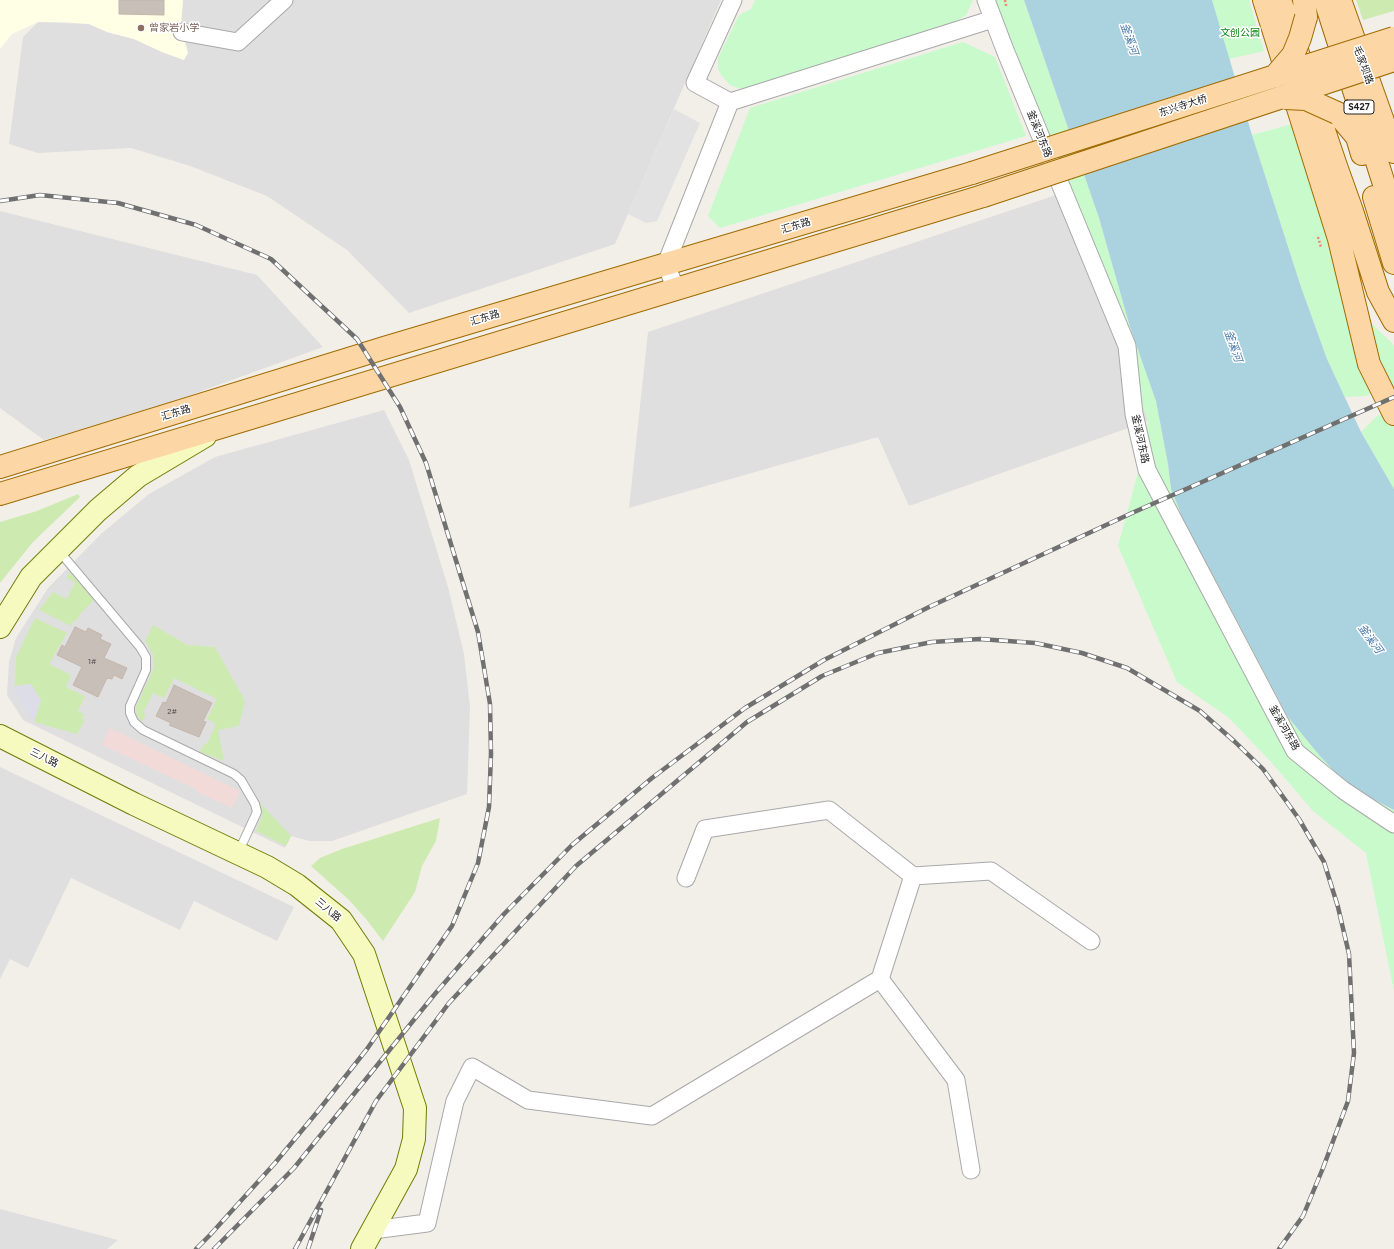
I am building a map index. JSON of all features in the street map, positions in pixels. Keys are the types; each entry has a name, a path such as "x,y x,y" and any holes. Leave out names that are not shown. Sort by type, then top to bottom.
{"main road":[{"path":"1264,0 1339,239 1369,364 1394,414"},
{"path":"1280,0 1378,292 1394,320"},
{"name":"S427","path":"1324,0 1394,215"},
{"name":"毛家坝路","path":"1340,0 1394,152"},
{"path":"1275,76 1293,54 1300,38 1305,9"},
{"name":"东兴寺大桥","path":"972,173 1394,38"},
{"path":"0,494 221,426 398,375 984,196 1394,60"},
{"path":"1280,98 1306,99 1337,113 1357,137 1394,263"},
{"path":"1376,99 1394,125"},
{"name":"汇东路","path":"0,467 384,348 972,173"},
{"path":"0,627 31,577 57,549 98,510 138,476 221,426"},
{"name":"三八路","path":"0,736 134,804 268,867 303,889 342,920 364,954 415,1108 414,1139 406,1169 362,1249"}],"street":[{"path":"182,32 238,42 284,0"},
{"path":"733,0 695,84 730,102 993,19"},
{"name":"釜溪河东路","path":"986,0 1127,346 1134,414 1147,470 1295,751 1343,790 1394,824"},
{"path":"676,290 666,264 730,102"},
{"path":"686,878 705,829 829,810 913,876 990,871 1091,941"},
{"path":"372,1230 427,1223 455,1101 472,1067 528,1100 652,1116 880,979 913,876"},
{"path":"880,979 956,1080 971,1170"}],"lane":[{"path":"57,549 140,647 146,657 146,670 130,706 130,713 134,722 139,728 234,774 241,780 255,804 256,812 238,853"}],"shaded area":[{"name":"曾家岩小学","path":"0,0 183,0 181,25 188,53 184,60 134,39 107,32 89,24 62,22 38,22 12,34 0,49"},
{"path":"183,0 721,0 615,244 409,313 347,250 267,196 190,166 131,148 38,153 9,144 23,37 38,22 89,24 107,32 134,39 184,60 181,25"},
{"path":"674,109 700,123 657,221 646,223 628,214"},
{"path":"1071,190 1148,421 909,506 878,437 629,508 648,332"},
{"path":"0,211 257,275 323,347 138,414 44,440 0,408"},
{"path":"384,410 409,460 448,587 464,654 470,707 467,794 332,841 309,841 291,836 285,848 23,720 7,695 9,662 16,638 48,588 102,533 149,494 215,457"},
{"path":"31,684 41,700 34,722 15,693 15,686"},
{"path":"110,728 240,791 232,808 195,791 196,789 102,745"},
{"path":"0,767 294,907 277,941 194,901 180,930 71,878 28,968 10,959 0,979"},
{"path":"0,1209 118,1240 107,1249 0,1249"}],"green space":[{"path":"755,0 973,0 966,15 951,24 747,88 738,88 730,85 721,75 718,69 718,58 739,15 751,9"},
{"path":"994,0 1024,0 1099,218 1130,327 1156,401 1168,464 1171,489 1191,539 1212,573 1288,717 1336,773 1358,791 1394,810 1394,991 1366,853 1313,811 1272,763 1228,717 1177,682 1118,546 1145,447 1148,421 1071,190 1043,126"},
{"name":"文创公园","path":"1212,0 1249,0 1264,51 1229,59"},
{"path":"1356,0 1394,0 1394,11 1363,20"},
{"path":"963,42 995,57 1026,136 720,228 708,216 750,108"},
{"path":"1296,123 1373,325 1394,345 1394,385 1365,396 1345,397 1327,359 1301,287 1252,135"},
{"path":"1394,409 1394,489 1361,432 1377,416"},
{"path":"78,494 80,497 33,542 0,583 0,522 37,511"},
{"path":"70,572 94,600 81,613 76,621 74,620 71,626 39,610 53,592 67,599 75,582 66,578"},
{"path":"35,618 67,633 49,664 71,675 66,687 85,696 78,711 84,714 82,719 85,720 77,734 34,722 41,700 31,684 15,686 16,657"},
{"path":"153,625 187,645 215,647 245,701 239,726 218,730 224,761 200,752 204,743 207,744 216,724 207,719 217,699 174,678 164,698 153,693 143,713 146,714 142,722 137,716 136,707 154,668 153,654 145,641"},
{"path":"260,803 291,836 286,846 256,831 262,816"},
{"path":"440,818 436,841 422,866 415,892 383,941 349,900 311,866 320,858 342,849"}],"water":[{"name":"釜溪河","path":"1024,0 1212,0 1252,135 1301,287 1327,359 1361,432 1394,489 1394,810 1358,791 1336,773 1288,717 1212,573 1191,539 1171,489 1168,464 1156,401 1130,327 1099,218"}],"building":[{"path":"119,0 164,0 164,15 119,14"},
{"path":"75,627 86,632 88,628 102,635 100,639 111,644 104,658 127,668 122,679 114,675 112,679 107,678 98,697 73,685 82,667 57,655 62,645 65,647"},
{"path":"174,685 212,703 203,721 206,722 199,737 169,725 171,723 156,716 163,702 166,703"}],"railway":[{"path":"0,201 40,195 118,203 196,225 271,259 357,339 400,407 426,463 478,632 490,704 491,754 489,807 478,863 452,926 367,1049 318,1111 275,1163 196,1249"},
{"path":"214,1249 294,1168 434,995 504,914 572,845 652,778 745,708 824,660 929,607 1132,513 1394,397"},
{"path":"295,1249 376,1101 449,1003 576,866 747,722 822,676 878,653 932,642 980,639 1035,643 1082,653 1127,668 1200,711 1263,769 1299,819 1324,862 1338,907 1349,954 1354,1053 1348,1101 1323,1168 1303,1216 1279,1249"},
{"path":"308,1249 321,1210"}],"place":[{"name":"曾家岩小学","path":"141,28"}]}
